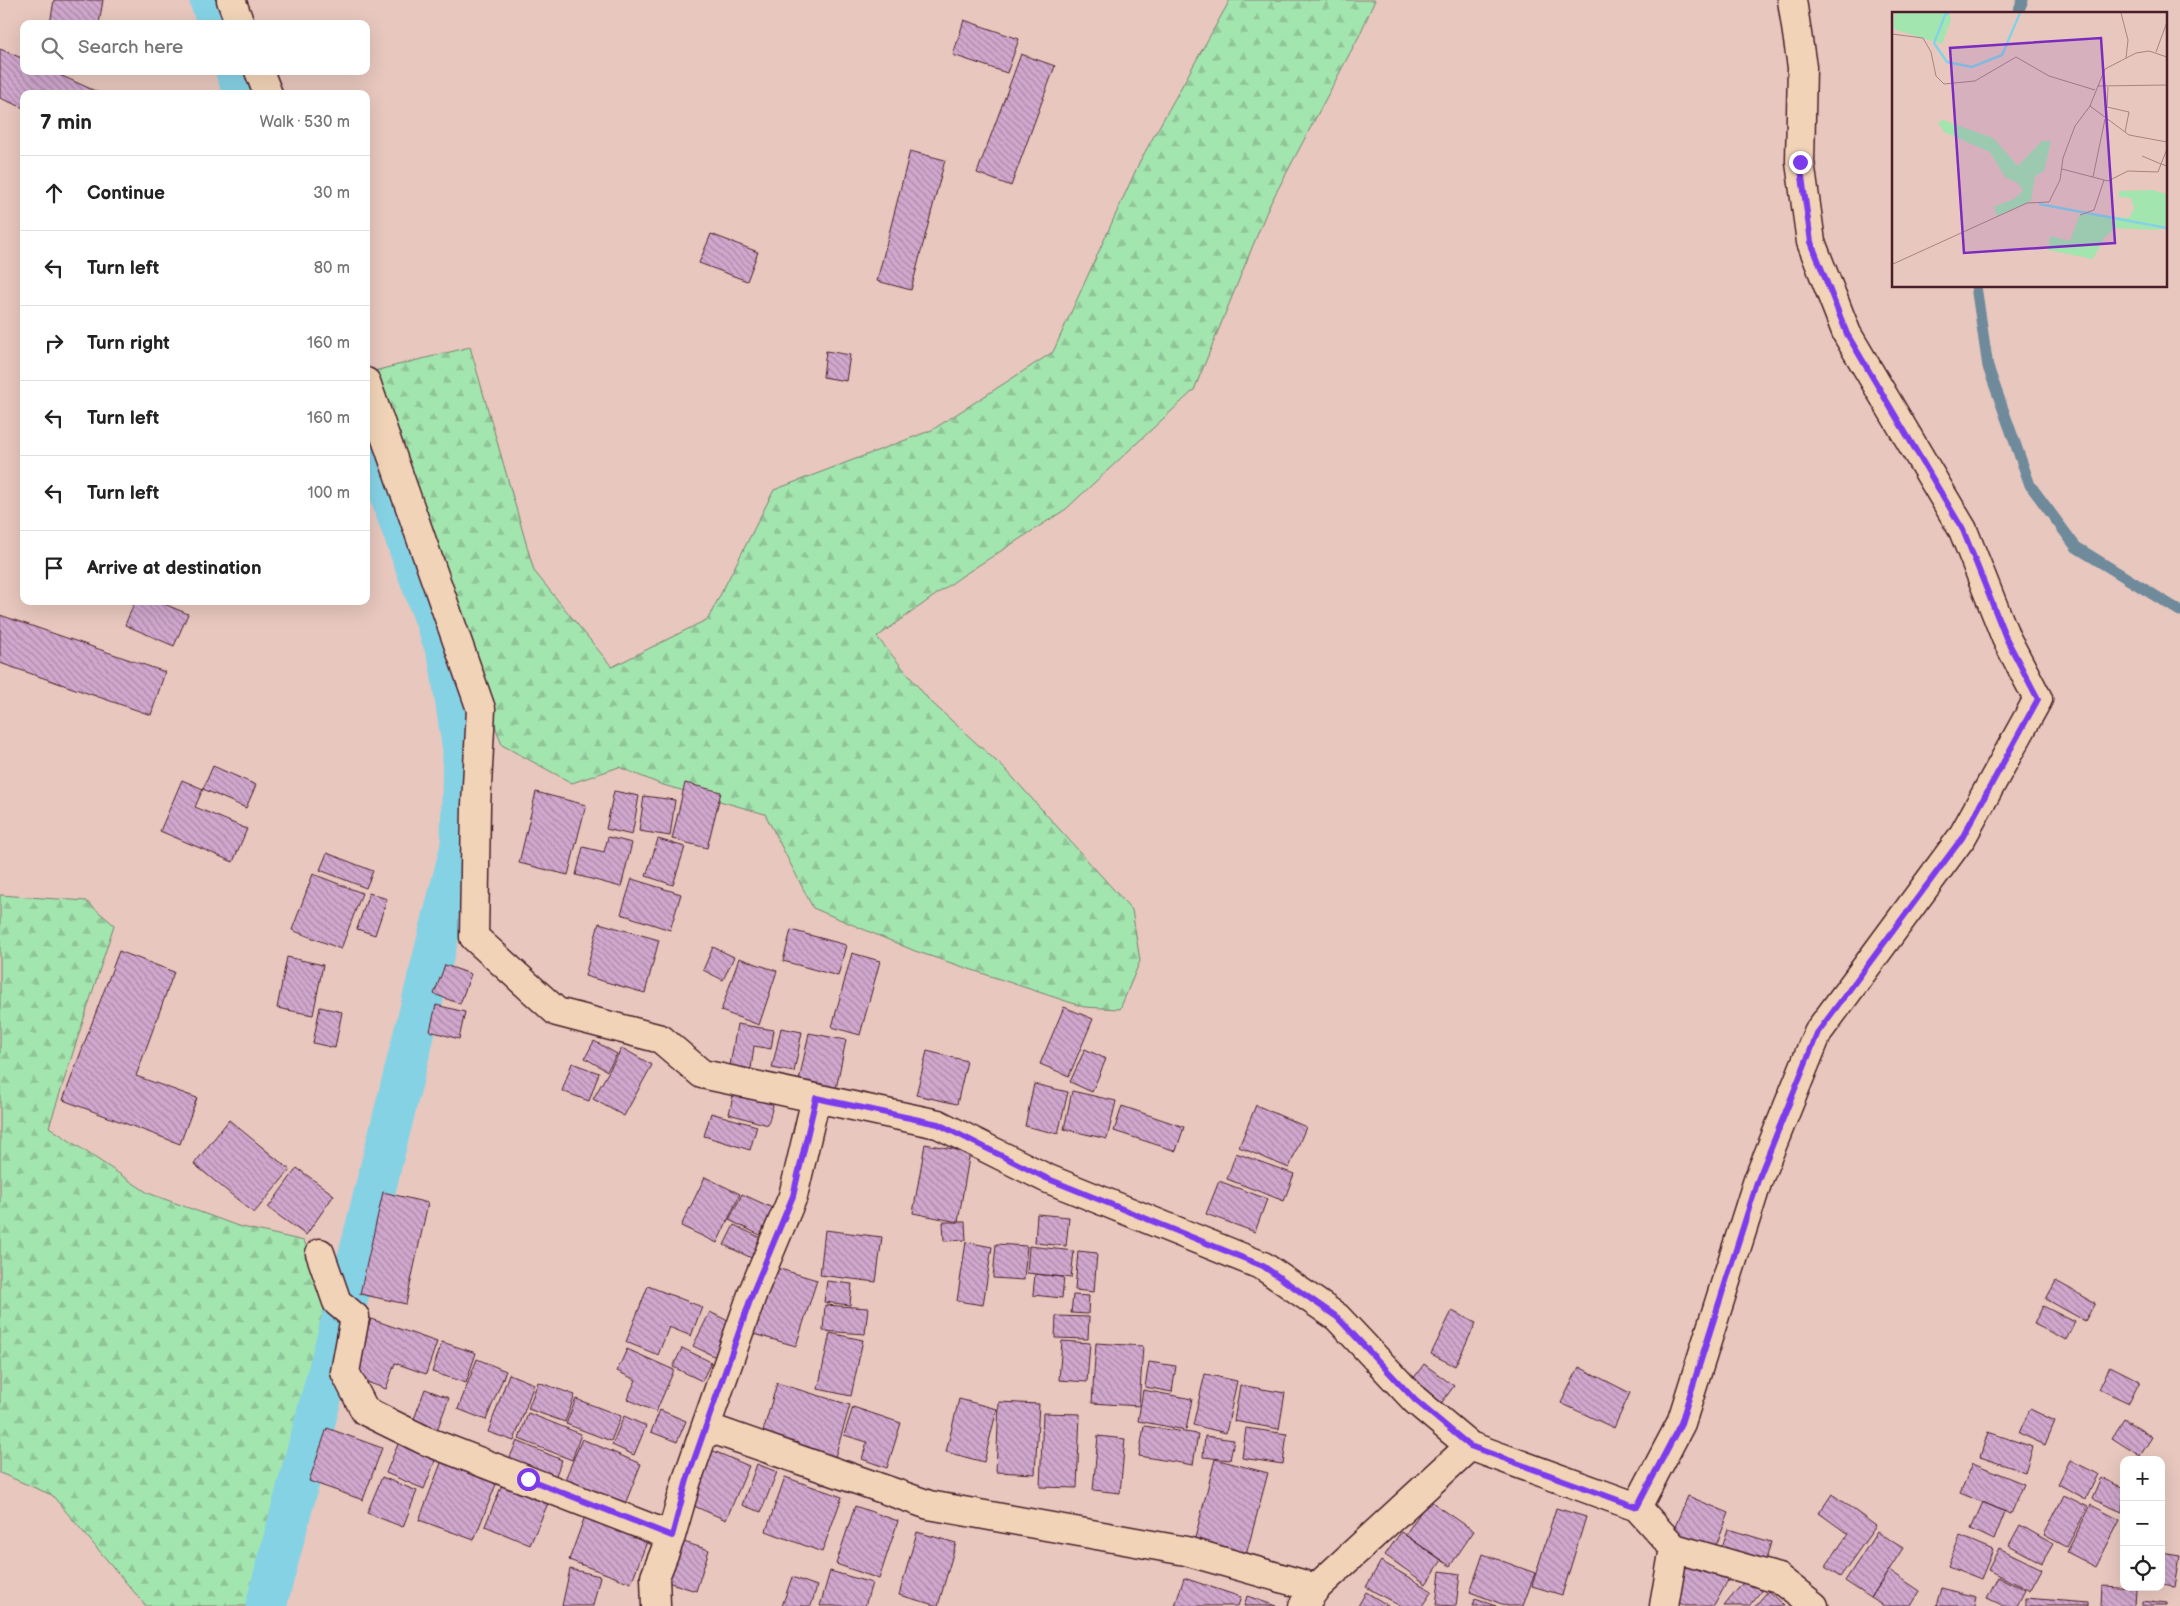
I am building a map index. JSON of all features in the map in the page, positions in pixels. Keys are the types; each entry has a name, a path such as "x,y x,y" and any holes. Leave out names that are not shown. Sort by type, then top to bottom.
{"street":[{"path":"231,0 238,20"},
{"path":"1637,1507 1681,1423 1758,1180 1818,1032 1962,838 2038,699 2006,638 1963,530 1847,334 1811,242 1800,162 1802,68 1792,0"},
{"path":"261,75 266,90"},
{"path":"370,393 481,709 476,805 474,937 557,1012 661,1039 702,1074 938,1124 1046,1178 1263,1266 1337,1317 1415,1400 1470,1446 1637,1507 1674,1548 1778,1578 1814,1606"},
{"path":"656,1606 655,1577 672,1536 687,1480 753,1292 793,1196 816,1098"},
{"path":"320,1253 337,1302 355,1316 346,1372 366,1411 424,1440 672,1536"},
{"path":"706,1426 929,1505 1186,1551 1310,1597 1470,1446"},
{"path":"1664,1606 1674,1548"}],"green space":[{"path":"1230,0 1375,0 1359,36 1269,206 1194,390 1066,509 962,576 877,637 929,700 1007,771 1132,910 1140,961 1120,1009 1084,1007 915,951 813,908 765,814 660,784 619,767 572,783 502,745 370,372 470,347 534,571 612,667 708,619 774,490 932,430 1053,352 1140,161"},
{"path":"0,895 86,901 114,925 49,1127 148,1193 238,1226 304,1241 328,1293 255,1590 254,1606 146,1606 52,1495 0,1473"}],"building":[{"path":"54,0 103,0 100,20 51,20"},
{"path":"964,20 1019,39 1007,73 953,55"},
{"path":"0,49 20,57 20,75 60,75 93,90 20,90 20,106 0,98"},
{"path":"1021,54 1055,66 1011,186 977,173"},
{"path":"910,151 945,160 911,290 877,281"},
{"path":"711,234 758,252 747,281 699,263"},
{"path":"826,351 850,355 846,381 823,377"},
{"path":"133,605 167,605 188,614 174,646 125,625"},
{"path":"0,615 165,672 151,715 0,663"},
{"path":"213,766 256,785 246,808 203,789"},
{"path":"182,780 203,789 195,807 247,829 233,862 160,831"},
{"path":"685,783 721,792 707,848 672,839"},
{"path":"614,791 639,796 632,835 606,829"},
{"path":"536,792 586,805 568,875 519,863"},
{"path":"644,796 675,800 670,836 639,831"},
{"path":"608,837 632,843 621,887 576,875 583,847 604,852"},
{"path":"658,839 685,847 673,885 646,876"},
{"path":"327,853 373,871 366,888 320,870"},
{"path":"313,874 362,893 341,949 292,930"},
{"path":"632,879 681,894 670,930 621,914"},
{"path":"369,893 387,899 375,935 357,929"},
{"path":"599,923 659,940 645,993 585,976"},
{"path":"791,930 846,945 838,976 783,961"},
{"path":"713,947 734,957 723,980 703,970"},
{"path":"119,951 174,972 136,1076 197,1098 180,1144 63,1100"},
{"path":"852,953 880,961 860,1035 832,1027"},
{"path":"287,957 323,965 313,1015 277,1008"},
{"path":"739,958 777,971 759,1025 721,1011"},
{"path":"445,965 471,974 460,1004 434,994"},
{"path":"436,1005 465,1012 459,1039 430,1031"},
{"path":"320,1007 342,1012 335,1048 313,1043"},
{"path":"1064,1007 1093,1019 1069,1076 1040,1064"},
{"path":"737,1024 774,1030 771,1049 754,1046 751,1069 730,1066"},
{"path":"781,1028 802,1032 794,1072 772,1068"},
{"path":"809,1033 846,1040 836,1089 799,1081"},
{"path":"594,1041 617,1054 607,1071 585,1058"},
{"path":"622,1048 652,1065 624,1116 593,1099"},
{"path":"1085,1049 1106,1059 1092,1092 1070,1082"},
{"path":"927,1051 967,1061 957,1104 916,1095"},
{"path":"572,1063 599,1073 589,1101 562,1091"},
{"path":"1034,1084 1068,1092 1058,1134 1025,1126"},
{"path":"735,1087 775,1097 768,1125 729,1114"},
{"path":"1072,1091 1116,1101 1107,1139 1064,1129"},
{"path":"1256,1105 1306,1127 1289,1168 1239,1147"},
{"path":"1122,1106 1184,1127 1176,1151 1114,1131"},
{"path":"711,1113 757,1126 750,1150 704,1136"},
{"path":"229,1120 290,1170 254,1213 194,1164"},
{"path":"925,1144 970,1152 958,1222 913,1213"},
{"path":"1236,1153 1294,1174 1284,1201 1227,1179"},
{"path":"297,1168 334,1195 306,1235 268,1208"},
{"path":"705,1177 740,1194 717,1243 681,1226"},
{"path":"1219,1181 1267,1199 1255,1232 1206,1214"},
{"path":"383,1192 428,1203 406,1304 360,1294"},
{"path":"742,1194 779,1211 766,1238 729,1220"},
{"path":"1037,1214 1069,1217 1066,1246 1035,1243"},
{"path":"943,1222 965,1222 966,1240 944,1241"},
{"path":"734,1225 767,1241 758,1261 724,1245"},
{"path":"825,1230 882,1237 876,1282 820,1275"},
{"path":"966,1242 992,1247 983,1305 957,1301"},
{"path":"996,1244 1027,1246 1024,1280 993,1278"},
{"path":"1029,1246 1074,1251 1071,1278 1027,1273"},
{"path":"1078,1251 1097,1253 1094,1292 1075,1290"},
{"path":"770,1266 817,1280 796,1346 750,1333"},
{"path":"1035,1274 1064,1277 1062,1298 1033,1295"},
{"path":"827,1281 852,1284 850,1305 824,1302"},
{"path":"2056,1281 2095,1303 2085,1321 2046,1299"},
{"path":"648,1286 702,1307 691,1336 669,1327 658,1355 626,1342"},
{"path":"1073,1295 1089,1296 1088,1314 1071,1313"},
{"path":"825,1305 868,1308 865,1334 823,1331"},
{"path":"2043,1306 2075,1322 2066,1340 2034,1324"},
{"path":"1452,1311 1476,1323 1455,1366 1431,1354"},
{"path":"710,1312 736,1325 720,1359 693,1346"},
{"path":"1056,1316 1089,1317 1088,1339 1055,1338"},
{"path":"371,1319 437,1342 426,1374 395,1363 386,1389 351,1376"},
{"path":"830,1333 863,1340 851,1396 818,1389"},
{"path":"1062,1341 1090,1343 1087,1382 1059,1380"},
{"path":"442,1342 476,1353 466,1383 432,1372"},
{"path":"1096,1343 1143,1346 1139,1406 1092,1403"},
{"path":"682,1348 711,1362 702,1381 673,1367"},
{"path":"627,1349 674,1370 656,1412 627,1399 636,1380 617,1371"},
{"path":"477,1359 506,1371 486,1420 458,1409"},
{"path":"1149,1362 1176,1366 1172,1392 1145,1387"},
{"path":"1424,1364 1454,1386 1437,1409 1408,1386"},
{"path":"2110,1366 2140,1381 2129,1403 2099,1389"},
{"path":"1579,1367 1630,1393 1614,1428 1561,1403"},
{"path":"509,1374 534,1384 514,1441 488,1432"},
{"path":"1205,1374 1237,1381 1226,1433 1193,1425"},
{"path":"538,1382 575,1395 565,1422 528,1409"},
{"path":"777,1383 850,1405 835,1457 762,1435"},
{"path":"1240,1385 1285,1393 1279,1429 1234,1421"},
{"path":"425,1389 449,1398 434,1438 410,1430"},
{"path":"1143,1390 1192,1399 1186,1430 1138,1421"},
{"path":"576,1399 621,1416 611,1441 566,1424"},
{"path":"959,1399 997,1409 984,1462 946,1452"},
{"path":"999,1402 1039,1404 1035,1474 996,1472"},
{"path":"853,1407 901,1423 887,1468 862,1459 867,1442 844,1435"},
{"path":"2030,1409 2055,1421 2045,1445 2019,1433"},
{"path":"660,1410 686,1421 677,1442 651,1432"},
{"path":"528,1413 581,1434 572,1460 519,1439"},
{"path":"1043,1413 1080,1414 1077,1488 1040,1487"},
{"path":"624,1416 646,1426 634,1455 612,1445"},
{"path":"2124,1419 2152,1437 2140,1456 2112,1438"},
{"path":"1144,1426 1198,1434 1193,1465 1139,1456"},
{"path":"327,1428 382,1448 363,1500 309,1481"},
{"path":"1246,1428 1287,1434 1283,1464 1242,1458"},
{"path":"1988,1432 2033,1447 2025,1472 1980,1457"},
{"path":"1098,1436 1125,1439 1120,1493 1093,1490"},
{"path":"1205,1436 1234,1440 1230,1460 1203,1457"},
{"path":"401,1437 439,1451 424,1489 386,1473"},
{"path":"582,1439 641,1464 621,1514 561,1489"},
{"path":"517,1441 562,1460 552,1485 506,1466"},
{"path":"709,1449 749,1466 726,1520 687,1503"},
{"path":"443,1458 498,1479 474,1540 419,1520"},
{"path":"1215,1459 1268,1473 1246,1555 1194,1542"},
{"path":"2070,1460 2098,1474 2086,1499 2058,1484"},
{"path":"1973,1463 2024,1484 2011,1514 1960,1493"},
{"path":"757,1464 777,1472 761,1512 742,1505"},
{"path":"506,1475 552,1494 530,1545 485,1526"},
{"path":"382,1477 417,1491 403,1527 367,1513"},
{"path":"785,1477 842,1497 822,1552 766,1531"},
{"path":"2101,1478 2120,1486 2120,1511 2092,1499"},
{"path":"1832,1494 1876,1526 1840,1577 1825,1567 1848,1534 1819,1513"},
{"path":"2064,1495 2088,1507 2067,1547 2044,1535"},
{"path":"1688,1496 1729,1513 1713,1553 1671,1536"},
{"path":"1429,1500 1474,1531 1450,1566 1405,1535"},
{"path":"1983,1502 2005,1512 1994,1540 1971,1529"},
{"path":"589,1505 652,1529 631,1583 569,1560"},
{"path":"2091,1505 2120,1520 2096,1567 2067,1552"},
{"path":"855,1506 898,1521 879,1579 836,1564"},
{"path":"1556,1508 1586,1517 1562,1595 1532,1586"},
{"path":"2020,1525 2053,1544 2042,1563 2009,1545"},
{"path":"1728,1529 1771,1542 1764,1567 1720,1553"},
{"path":"917,1532 956,1543 938,1606 899,1595"},
{"path":"1401,1532 1442,1560 1426,1584 1385,1555"},
{"path":"1877,1532 1903,1548 1871,1598 1845,1581"},
{"path":"1960,1536 1993,1550 1981,1579 1948,1566"},
{"path":"674,1539 709,1550 696,1591 661,1580"},
{"path":"1999,1548 2042,1569 2030,1591 1988,1570"},
{"path":"1483,1554 1535,1573 1523,1606 1507,1606 1470,1592"},
{"path":"2165,1554 2180,1556 2175,1587 2165,1586"},
{"path":"1691,1559 1728,1580 1714,1606 1685,1606 1669,1597"},
{"path":"1381,1561 1432,1591 1422,1606 1400,1606 1366,1587"},
{"path":"570,1569 600,1576 593,1606 562,1606"},
{"path":"1889,1570 1920,1591 1911,1606 1884,1606 1871,1598"},
{"path":"830,1571 872,1583 865,1606 820,1606"},
{"path":"1440,1571 1460,1574 1456,1606 1436,1605"},
{"path":"792,1577 817,1586 811,1606 782,1606"},
{"path":"1998,1577 2025,1590 2017,1606 2002,1606 1987,1599"},
{"path":"1184,1578 1241,1597 1238,1606 1175,1606"},
{"path":"1747,1578 1762,1590 1749,1606 1724,1606"},
{"path":"2102,1586 2120,1587 2120,1591 2135,1591 2134,1606 2101,1606"},
{"path":"1941,1588 1977,1597 1975,1606 1936,1606"},
{"path":"1768,1591 1784,1606 1755,1606"},
{"path":"1366,1592 1389,1606 1358,1606"},
{"path":"1247,1596 1276,1606 1244,1606"},
{"path":"2026,1598 2088,1603 2088,1606 2026,1606"},
{"path":"1475,1599 1496,1606 1473,1606"},
{"path":"2142,1601 2167,1604 2167,1606 2142,1606"}],"waterway":[{"path":"210,0 217,20"},
{"path":"2018,12 2023,0"},
{"path":"237,75 243,90"},
{"path":"1976,288 1988,367 2030,485 2076,547 2180,611"},
{"path":"266,1606 353,1278 461,846 463,750 449,658 370,440"}],"route":[{"path":"528,1479 672,1536 687,1480 753,1292 793,1196 816,1098 938,1124 1046,1178 1263,1266 1337,1317 1415,1400 1470,1446 1637,1507 1681,1423 1758,1180 1818,1032 1962,838 2038,699 2006,638 1963,530 1847,334 1811,242 1800,162"}]}
